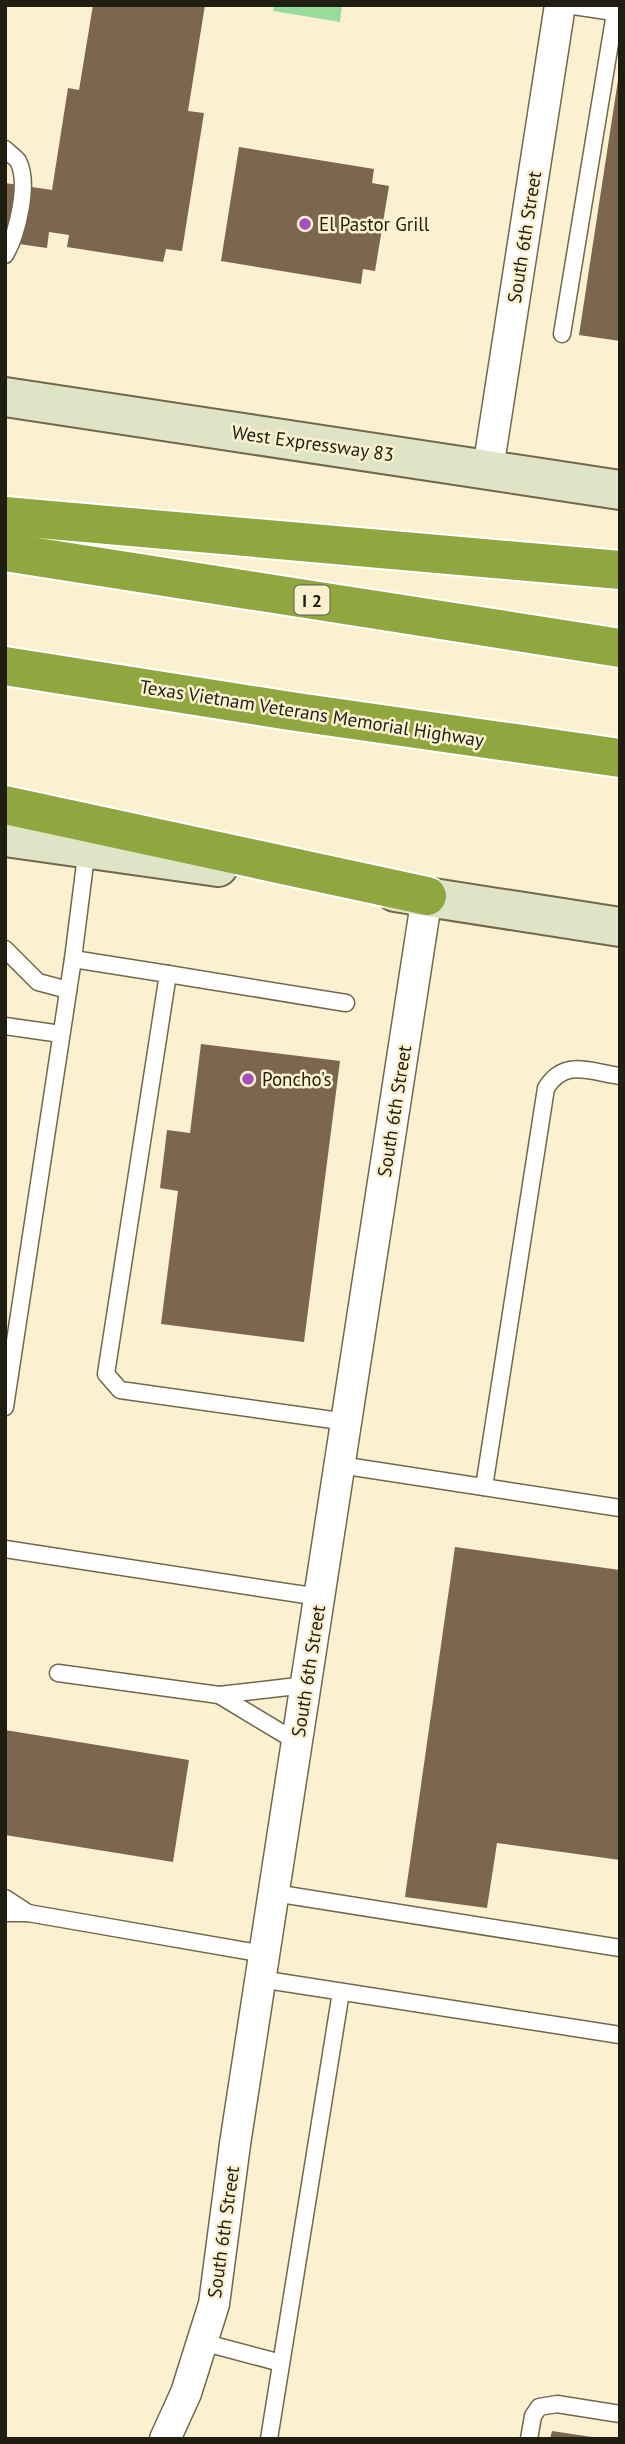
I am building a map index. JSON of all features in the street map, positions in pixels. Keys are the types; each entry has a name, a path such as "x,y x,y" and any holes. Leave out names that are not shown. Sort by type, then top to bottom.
{"highway":[{"path":"5,516 620,570"},
{"name":"I 2","path":"5,552 620,648"},
{"name":"Texas Vietnam Veterans Memorial Highway","path":"5,666 290,712 620,758"},
{"path":"5,805 427,897"}],"main road":[{"name":"West Expressway 83","path":"5,397 620,490"},
{"path":"5,837 620,927"}],"street":[{"name":"South 6th Street","path":"488,469 560,5"},
{"name":"South 6th Street","path":"165,2439 186,2393 214,2304 262,1966 427,897"}],"lane":[{"path":"562,334 617,13 567,5"},
{"path":"5,149 18,161 23,183 16,234 5,255"},
{"path":"5,1407 73,959 87,848"},
{"path":"5,949 38,982 68,990"},
{"path":"73,959 346,1003"},
{"path":"168,974 106,1374 120,1390 347,1422"},
{"path":"5,1026 61,1034"},
{"path":"484,1487 546,1088 553,1076 566,1068 620,1076"},
{"path":"340,1465 620,1508"},
{"path":"5,1549 319,1597"},
{"path":"58,1673 219,1695 306,1685"},
{"path":"219,1695 297,1742"},
{"path":"274,1893 620,1948"},
{"path":"5,1898 27,1913"},
{"path":"5,1913 27,1913 262,1966 341,1992 620,2035"},
{"path":"269,2439 341,1992"},
{"path":"201,2343 281,2363"},
{"path":"529,2439 533,2416 539,2407 557,2404 620,2414"}],"shaded area":[{"path":"274,5 342,5 340,22 273,11"}],"building":[{"path":"93,5 205,5 188,111 204,113 182,251 166,249 163,262 67,247 69,235 49,232 47,248 5,242 5,183 52,190 68,88 79,90"},
{"path":"620,80 620,341 579,335"},
{"name":"El Pastor Grill","path":"239,147 374,169 372,183 389,186 375,271 363,269 361,284 221,261"},
{"path":"201,1044 340,1061 304,1342 161,1324 178,1191 160,1188 167,1130 190,1133"},
{"path":"455,1547 620,1570 620,1860 497,1843 487,1908 405,1897"},
{"path":"5,1730 189,1760 173,1862 5,1835"},
{"path":"552,2431 592,2437 592,2439 550,2439"}],"place":[{"name":"El Pastor Grill","path":"305,224"},
{"name":"Poncho's","path":"248,1079"}]}
